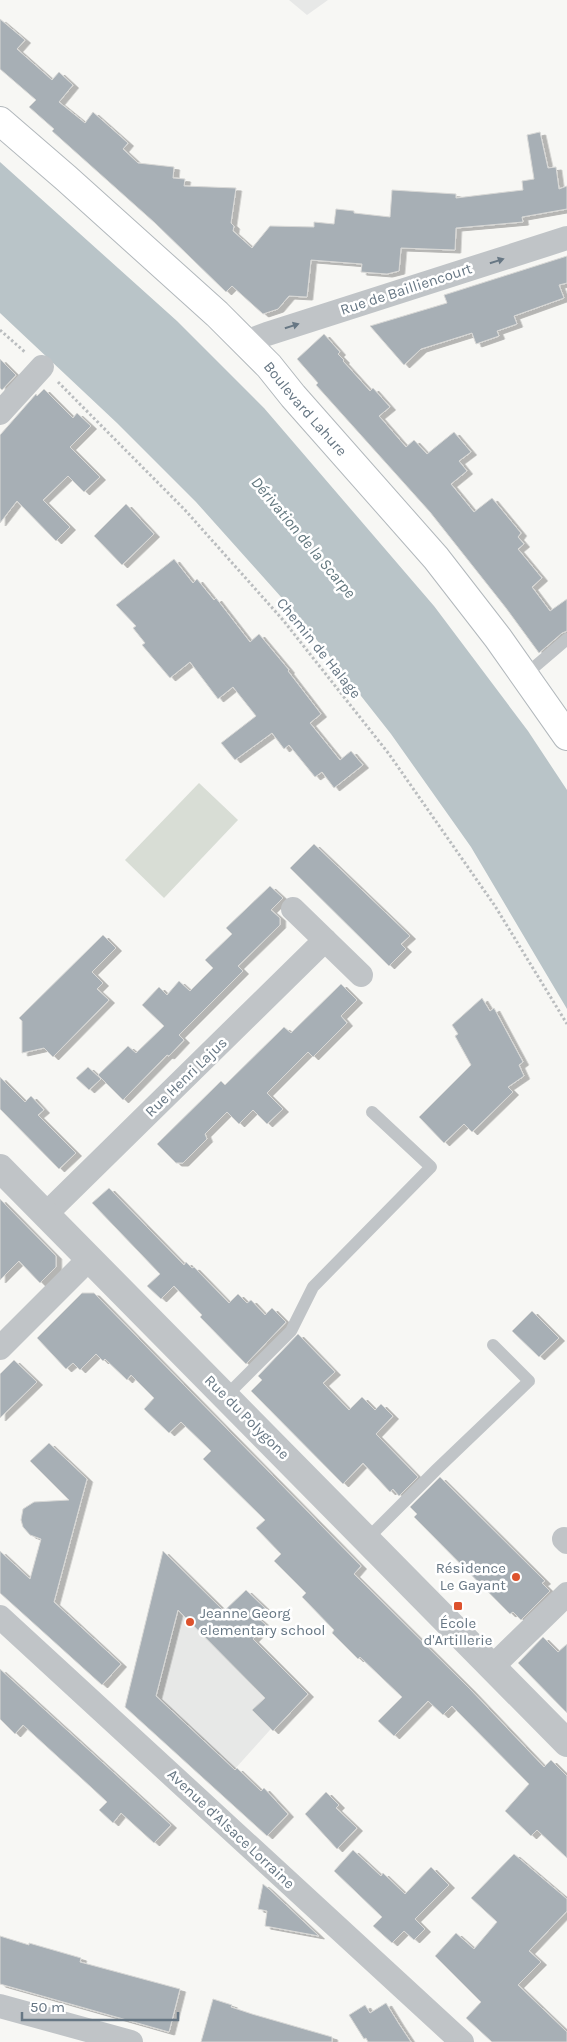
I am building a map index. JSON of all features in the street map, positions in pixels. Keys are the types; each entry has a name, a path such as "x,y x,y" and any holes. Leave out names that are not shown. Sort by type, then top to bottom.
{"main road":[{"name":"Boulevard Lahure","path":"0,122 95,204 246,342 273,370 292,396 418,536 525,675 567,736"}],"street":[{"name":"Rue de Bailliencourt","path":"246,342 567,238"},
{"path":"0,413 42,367"},
{"path":"294,909 361,975"},
{"name":"Rue Henri Lajus","path":"46,1214 325,940"},
{"name":"Rue du Polygone","path":"0,1168 567,1743"},
{"path":"0,1348 90,1258"},
{"path":"492,1667 567,1594"},
{"name":"Avenue d'Alsace Lorraine","path":"0,1617 462,2042"},
{"path":"0,2006 131,2042"}],"lane":[{"path":"525,675 567,639"},
{"path":"226,1396 291,1331 313,1286 431,1168 372,1112"},
{"path":"367,1539 529,1381 493,1345"}],"path":[{"name":"Chemin de Halage","path":"0,330 42,367 185,510 283,620 395,762 495,906 567,1024"}],"shaded area":[{"path":"289,0 328,0 307,15"},
{"path":"199,783 238,820 164,898 125,860"},
{"name":"Jeanne Georg elementary school","path":"163,1551 304,1692 216,1790 125,1706"}],"water":[{"name":"Dérivation de la Scarpe","path":"0,162 177,321 264,408 434,606 528,731 567,790 567,1009 471,847 391,734 298,616 196,502 117,423 0,313"}],"building":[{"path":"0,19 25,40 17,49 52,80 59,72 73,85 59,102 85,123 93,112 128,143 123,149 138,163 174,167 173,178 185,179 184,186 236,188 231,223 234,226 233,231 252,248 270,226 314,227 314,222 334,224 336,209 390,217 392,190 456,194 456,198 523,190 522,181 534,179 527,135 540,132 548,168 556,167 559,189 567,186 567,209 522,217 523,222 456,228 455,250 401,248 399,271 387,274 361,272 362,264 311,260 307,297 289,296 278,309 263,314 232,286 226,292 155,223 52,131 54,129 29,107 36,100 0,69"},
{"path":"567,256 567,283 559,285 564,298 514,316 517,324 497,331 499,336 476,344 472,333 421,349 404,365 370,326 447,303 444,295"},
{"path":"324,334 340,352 338,354 343,361 370,391 373,388 390,407 379,416 406,447 414,440 427,454 454,432 471,452 459,461 467,471 451,484 474,512 492,498 521,533 518,537 524,544 518,549 542,578 532,587 550,611 567,599 567,631 562,633 539,653 430,512 316,385 318,383 297,359"},
{"path":"0,359 16,375 2,390 0,388"},
{"path":"44,389 73,418 77,413 91,426 70,447 100,477 84,492 68,476 43,500 70,527 56,541 17,501 0,523 0,435 36,394 37,396"},
{"path":"126,504 154,534 122,565 94,536"},
{"path":"174,559 193,583 197,579 214,600 216,598 250,642 259,634 289,670 321,714 310,723 340,760 351,751 363,765 334,788 322,772 315,777 289,745 284,749 272,733 235,760 221,743 256,716 233,687 218,699 190,662 170,678 142,645 145,643 133,628 136,626 116,605"},
{"path":"314,844 410,936 401,944 406,949 389,966 290,868"},
{"path":"270,886 283,898 271,910 280,918 280,925 238,966 243,971 179,1035 184,1040 123,1100 98,1075 128,1046 136,1053 164,1026 142,1005 159,987 167,995 179,981 190,991 213,968 205,960 232,934 226,928"},
{"path":"103,935 116,948 92,972 103,983 97,989 109,1000 53,1057 44,1048 22,1053 22,1021 19,1018"},
{"path":"341,984 357,1000 341,1016 347,1023 313,1057 308,1052 267,1093 283,1109 267,1124 253,1110 239,1124 227,1112 205,1134 207,1139 183,1163 176,1163 157,1144 221,1081 225,1085 284,1027 291,1033"},
{"path":"482,998 490,1011 494,1008 523,1062 519,1065 524,1076 508,1087 513,1092 472,1132 464,1124 444,1143 419,1117 471,1065 455,1036 458,1034 452,1025"},
{"path":"88,1067 101,1079 89,1090 76,1078"},
{"path":"0,1077 25,1102 31,1096 44,1110 38,1115 76,1153 59,1169 0,1109"},
{"path":"109,1188 184,1265 186,1262 192,1268 194,1267 229,1303 238,1294 247,1303 251,1300 265,1315 272,1308 286,1322 246,1364 200,1317 202,1315 174,1286 161,1299 147,1286 160,1274 92,1203"},
{"path":"0,1199 56,1256 56,1267 40,1283 19,1261 0,1280"},
{"path":"82,1293 94,1293 361,1566 354,1574 469,1688 544,1767 551,1760 567,1776 567,1858 537,1830 531,1836 505,1811 529,1784 452,1706 443,1715 428,1701 394,1736 378,1721 402,1697 360,1657 358,1659 332,1633 334,1630 302,1597 306,1593 274,1561 281,1554 256,1528 265,1520 203,1459 211,1451 181,1422 169,1433 144,1409 154,1398 131,1375 127,1380 105,1359 103,1361 96,1354 80,1370 73,1363 66,1369 37,1338"},
{"path":"532,1311 559,1338 539,1357 512,1331"},
{"path":"298,1334 335,1372 323,1383 349,1410 362,1397 375,1410 381,1404 393,1416 376,1434 418,1477 399,1496 393,1489 390,1492 363,1463 343,1484 251,1391 262,1380 258,1376"},
{"path":"14,1360 37,1382 0,1418 0,1374"},
{"path":"49,1443 87,1479 54,1602 121,1664 102,1685 0,1593 0,1551 30,1579 41,1539 30,1535 23,1527 21,1520 23,1509 34,1502 69,1500 30,1461"},
{"path":"440,1477 545,1581 542,1583 550,1591 521,1620 513,1612 510,1614 414,1517 417,1514 410,1507"},
{"path":"163,1551 224,1611 246,1590 266,1609 257,1617 266,1625 253,1639 308,1694 273,1731 252,1710 265,1698 178,1610 156,1696 235,1770 237,1768 261,1791 264,1788 288,1814 267,1836 125,1707"},
{"path":"543,1637 558,1652 567,1644 567,1713 518,1663"},
{"path":"0,1669 171,1825 154,1843 121,1813 113,1823 99,1810 107,1802 92,1788 23,1725 15,1734 0,1719"},
{"path":"326,1792 339,1805 336,1808 357,1828 337,1849 305,1814"},
{"path":"353,1850 381,1876 383,1873 405,1894 431,1867 449,1885 415,1919 425,1929 414,1940 404,1931 392,1943 373,1926 382,1917 334,1871"},
{"path":"514,1854 567,1899 567,1911 529,1951 541,1962 518,1985 567,2032 567,2042 492,2042 466,2018 481,2002 435,1956 456,1933 474,1949 497,1922 471,1898"},
{"path":"263,1884 319,1936 265,1926 267,1911 258,1909"},
{"path":"0,1936 81,1958 80,1962 180,1989 169,2032 0,1984"},
{"path":"213,1999 252,2014 332,2037 332,2042 201,2042"},
{"path":"386,2003 411,2042 368,2042 366,2038 364,2039 349,2015 365,2005 370,2013"}],"place":[{"name":"Résidence Le Gayant","path":"516,1577"},
{"name":"École d'Artillerie","path":"458,1606"},
{"name":"Jeanne Georg elementary school","path":"190,1622"}]}
